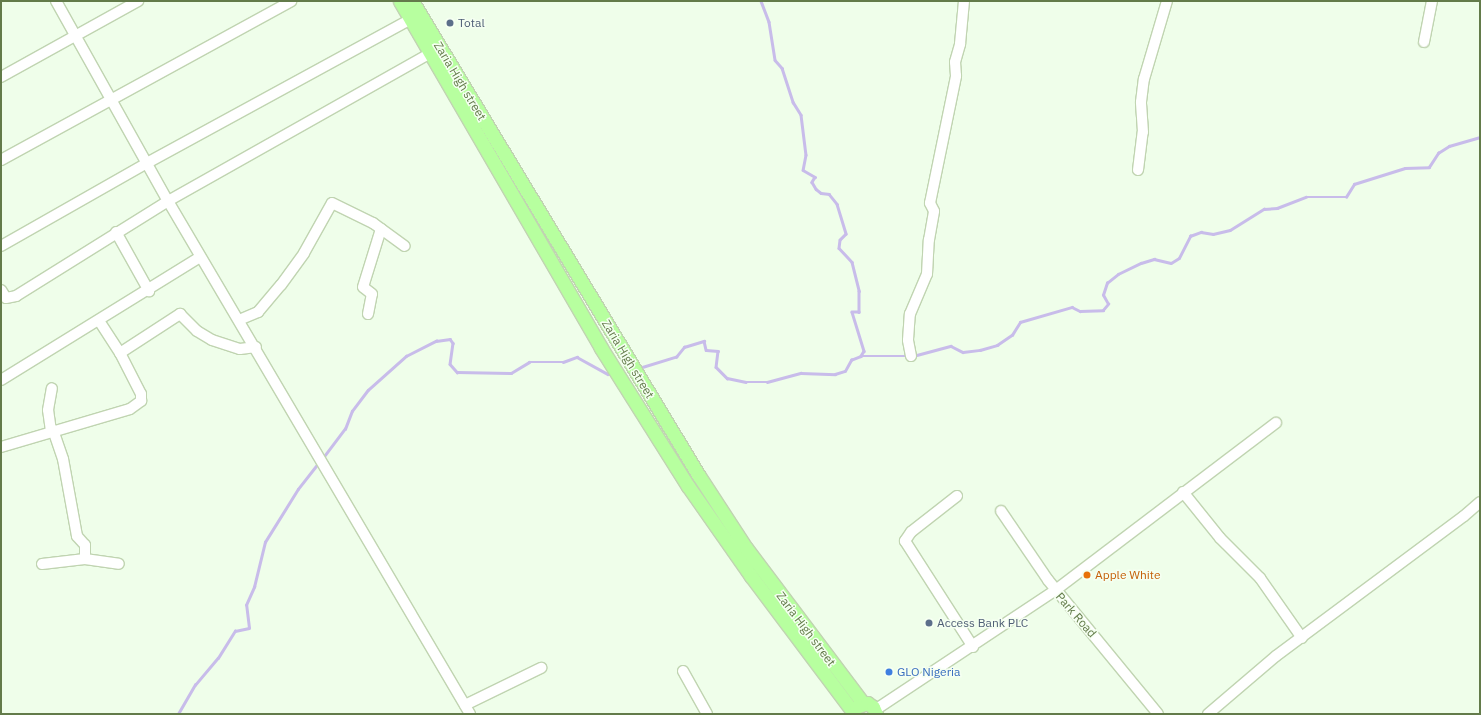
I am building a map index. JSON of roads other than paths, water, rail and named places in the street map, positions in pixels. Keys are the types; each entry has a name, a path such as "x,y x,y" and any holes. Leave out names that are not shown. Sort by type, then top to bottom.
{"main road":[{"name":"Zaria High street","path":"400,1 601,348 688,486 751,576 853,713"},
{"name":"Zaria High street","path":"412,1 651,398 746,548 864,703"},
{"path":"853,713 857,706 864,703 870,704 876,712"}],"street":[{"path":"56,1 200,257 256,347 312,450 467,710 541,668"},
{"path":"1,77 138,1"},
{"path":"1,160 111,98 291,1"},
{"path":"911,356 908,340 910,314 927,274 929,240 934,211 930,203 956,76 955,62 960,44 964,1"},
{"path":"1138,170 1143,132 1141,102 1144,79 1167,1"},
{"path":"1424,42 1432,1"},
{"path":"1,246 147,163 411,19"},
{"path":"1,290 6,298 12,298 168,201 431,53"},
{"path":"239,320 258,312 276,290 304,253 332,203 381,229 405,246"},
{"path":"368,314 372,294 363,289 381,229"},
{"path":"116,232 149,291"},
{"path":"2,378 149,291 200,257"},
{"path":"120,353 180,314 197,332 212,340 240,349 256,347"},
{"path":"1,447 52,430 130,408 141,401 141,394 120,353 99,321"},
{"path":"52,388 48,410 52,430 63,459 77,536 85,545 85,559"},
{"path":"1001,511 1048,580 1057,589 1276,423"},
{"path":"1183,492 1220,538 1260,578 1302,638"},
{"path":"957,496 911,532 905,540 973,647"},
{"path":"1208,714 1276,656 1302,638 1480,502"},
{"path":"42,564 85,559 119,564"},
{"name":"Park Road","path":"876,712 1057,589 1158,714"},
{"path":"683,671 707,714"}],"waterway":[{"path":"761,1 769,22 775,60 782,68 793,102 801,115 806,155 803,170 815,177 812,182 816,189 821,193 829,194 837,204 846,234 840,240 839,248 852,262 859,291 859,312 852,312 864,351 861,356"},
{"path":"913,356 951,346 963,352 980,350 997,345 1012,335 1020,322 1072,307 1080,311 1103,310 1108,304 1103,295 1107,283 1118,274 1141,263 1154,259 1171,263 1179,258 1190,236 1201,232 1213,234 1230,230 1264,209 1277,208 1306,197 1346,197 1354,184 1405,168 1429,167 1438,153 1449,146 1480,137"},
{"path":"322,459 345,429 352,411 368,390 406,356 436,341 450,339 453,343 450,364 457,372 511,373 529,362 563,362 577,357 608,374 612,373"},
{"path":"639,368 676,357 684,347 704,341 706,350 718,351 716,367 727,378 746,382 767,382 801,373 835,374 845,371 851,360 861,356 908,356"},
{"path":"178,714 195,685 218,658 235,631 249,628 246,605 254,587 265,542 298,489 319,462"}],"place":[{"name":"Total","path":"450,23"},
{"name":"Apple White","path":"1087,575"},
{"name":"Access Bank PLC","path":"929,623"},
{"name":"GLO Nigeria","path":"889,672"}]}
